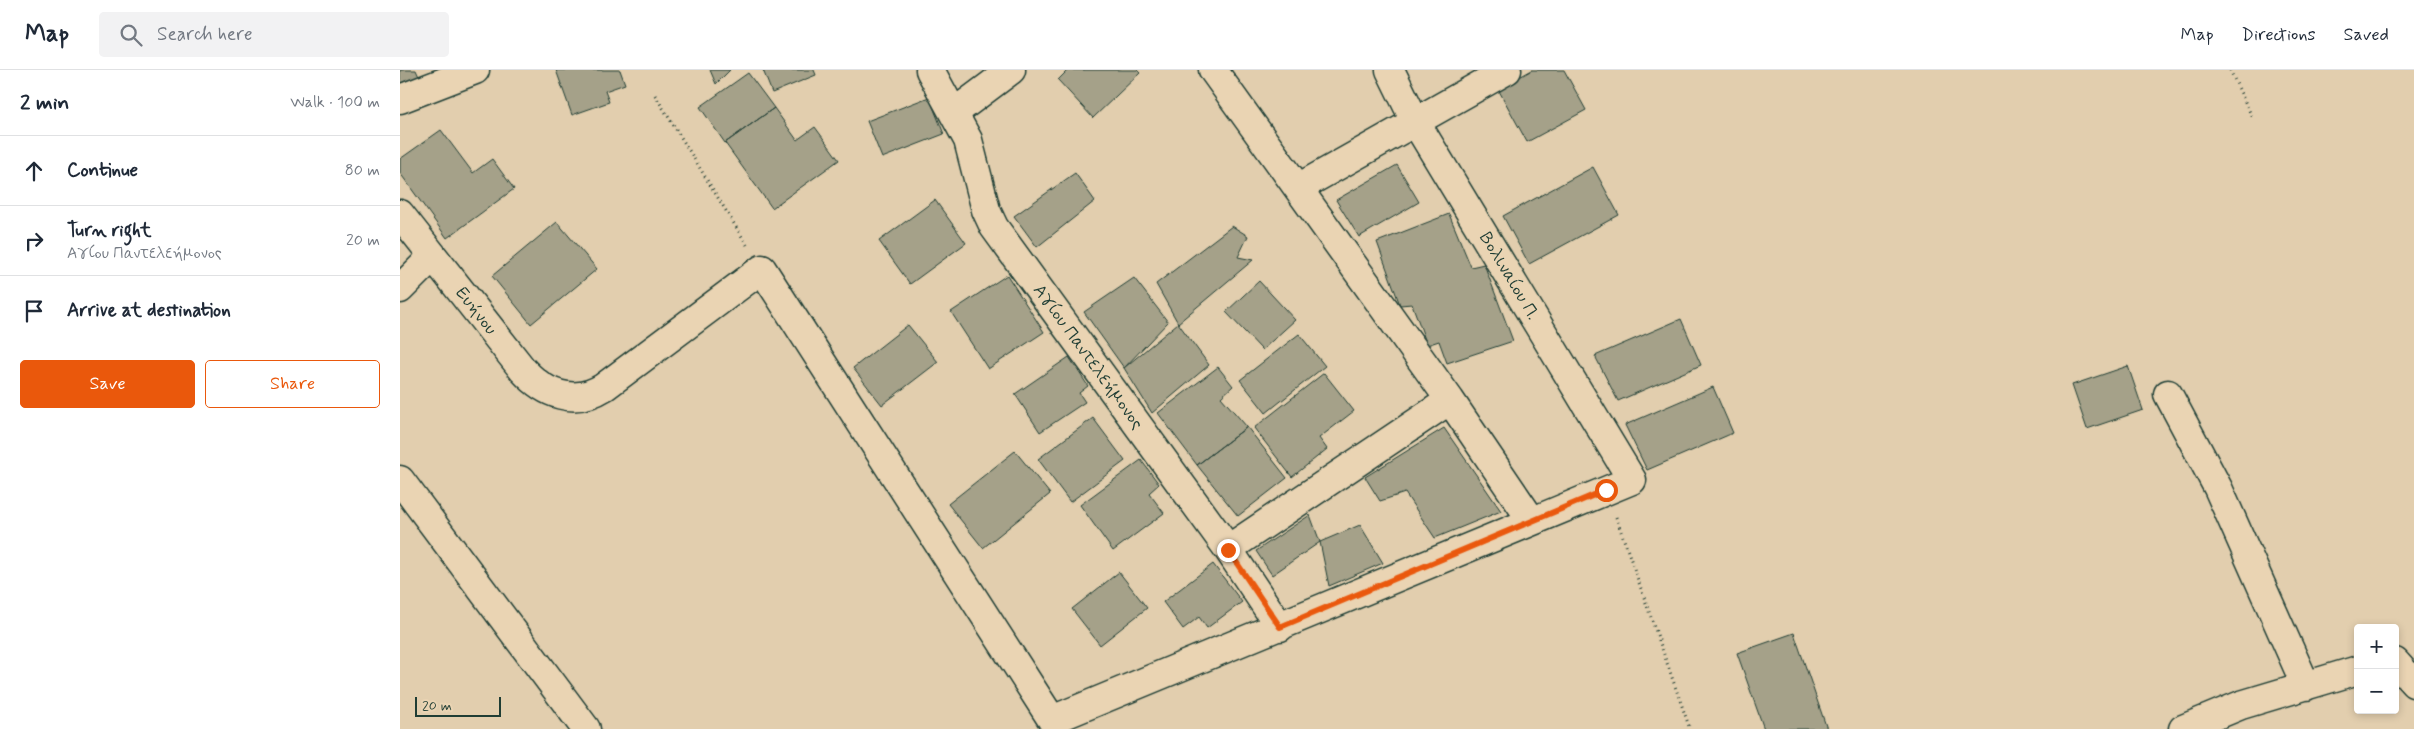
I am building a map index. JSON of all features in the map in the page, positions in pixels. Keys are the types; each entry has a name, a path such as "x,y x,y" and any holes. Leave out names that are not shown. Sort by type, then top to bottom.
{"street":[{"path":"400,99 475,70"},
{"name":"Αγίου Παντελεήμονος","path":"930,70 955,112 968,140 986,210 994,227 1228,550 1280,627"},
{"path":"955,112 1011,70"},
{"path":"1213,70 1450,400 1532,521"},
{"name":"Βολιναίου Π.","path":"1390,70 1414,121 1632,480 1606,490"},
{"path":"1298,188 1507,70"},
{"name":"Ευήνου","path":"400,214 523,370 538,385 561,396 580,397 598,391 762,269"},
{"path":"400,290 433,256"},
{"path":"762,269 1052,720 1280,627 1606,490"},
{"path":"2168,394 2222,497 2306,686"},
{"path":"1228,550 1450,400"},
{"path":"400,480 586,729"},
{"path":"2399,653 2414,646"},
{"path":"2399,666 2414,683"},
{"path":"2183,729 2241,705 2354,671"}],"path":[{"path":"2230,70 2253,119"},
{"path":"655,94 762,269"},
{"path":"1606,490 1690,729"}],"building":[{"path":"400,70 416,70 421,81 400,88"},
{"path":"556,70 620,70 625,84 605,91 609,102 572,115"},
{"path":"710,70 730,70 716,84"},
{"path":"763,70 814,70 816,75 772,93"},
{"path":"1068,70 1137,70 1140,73 1093,118 1058,80"},
{"path":"1532,70 1564,70 1586,110 1527,142 1498,89"},
{"path":"748,73 774,108 725,143 700,107"},
{"path":"929,97 944,134 882,158 867,121"},
{"path":"774,108 797,140 815,127 839,160 772,208 725,143"},
{"path":"441,130 473,173 492,159 514,189 447,238 400,173 400,159"},
{"path":"1397,165 1419,202 1359,237 1336,200"},
{"path":"1593,167 1619,215 1529,264 1503,216"},
{"path":"1075,173 1095,201 1037,247 1014,216"},
{"path":"935,200 966,243 910,284 879,241"},
{"path":"1449,214 1471,267 1484,264 1513,341 1447,363 1439,341 1427,345 1412,304 1400,305 1377,242"},
{"path":"557,222 597,269 531,324 492,276"},
{"path":"1232,226 1248,236 1238,257 1253,260 1178,323 1156,284"},
{"path":"1007,275 1044,332 988,369 951,312"},
{"path":"1134,278 1168,322 1124,368 1084,312"},
{"path":"1259,281 1295,320 1262,350 1226,312"},
{"path":"1681,319 1701,365 1618,401 1595,356"},
{"path":"1178,323 1209,365 1152,413 1124,368"},
{"path":"908,325 938,362 882,405 853,368"},
{"path":"1299,334 1325,366 1266,413 1240,380"},
{"path":"1069,357 1088,386 1079,393 1085,402 1040,432 1015,394"},
{"path":"2128,366 2143,410 2087,429 2072,385"},
{"path":"1218,367 1233,386 1221,397 1247,427 1197,465 1158,413"},
{"path":"1324,373 1354,411 1319,438 1327,449 1292,477 1254,428"},
{"path":"1713,387 1733,433 1647,470 1625,425"},
{"path":"1093,418 1125,461 1070,502 1038,459"},
{"path":"1247,427 1287,478 1238,516 1197,465"},
{"path":"1444,428 1501,511 1435,538 1405,493 1380,501 1365,477"},
{"path":"1015,451 1050,494 983,548 948,504"},
{"path":"1141,460 1159,484 1149,493 1164,513 1113,551 1080,505"},
{"path":"1310,515 1320,542 1272,575 1256,551"},
{"path":"1360,525 1383,563 1329,586 1320,542"},
{"path":"1213,564 1242,602 1207,628 1199,617 1183,629 1163,602"},
{"path":"1119,572 1147,608 1100,645 1072,609"},
{"path":"1794,633 1827,729 1764,729 1737,653"}],"route":[{"path":"1228,550 1280,627 1606,490"}]}
